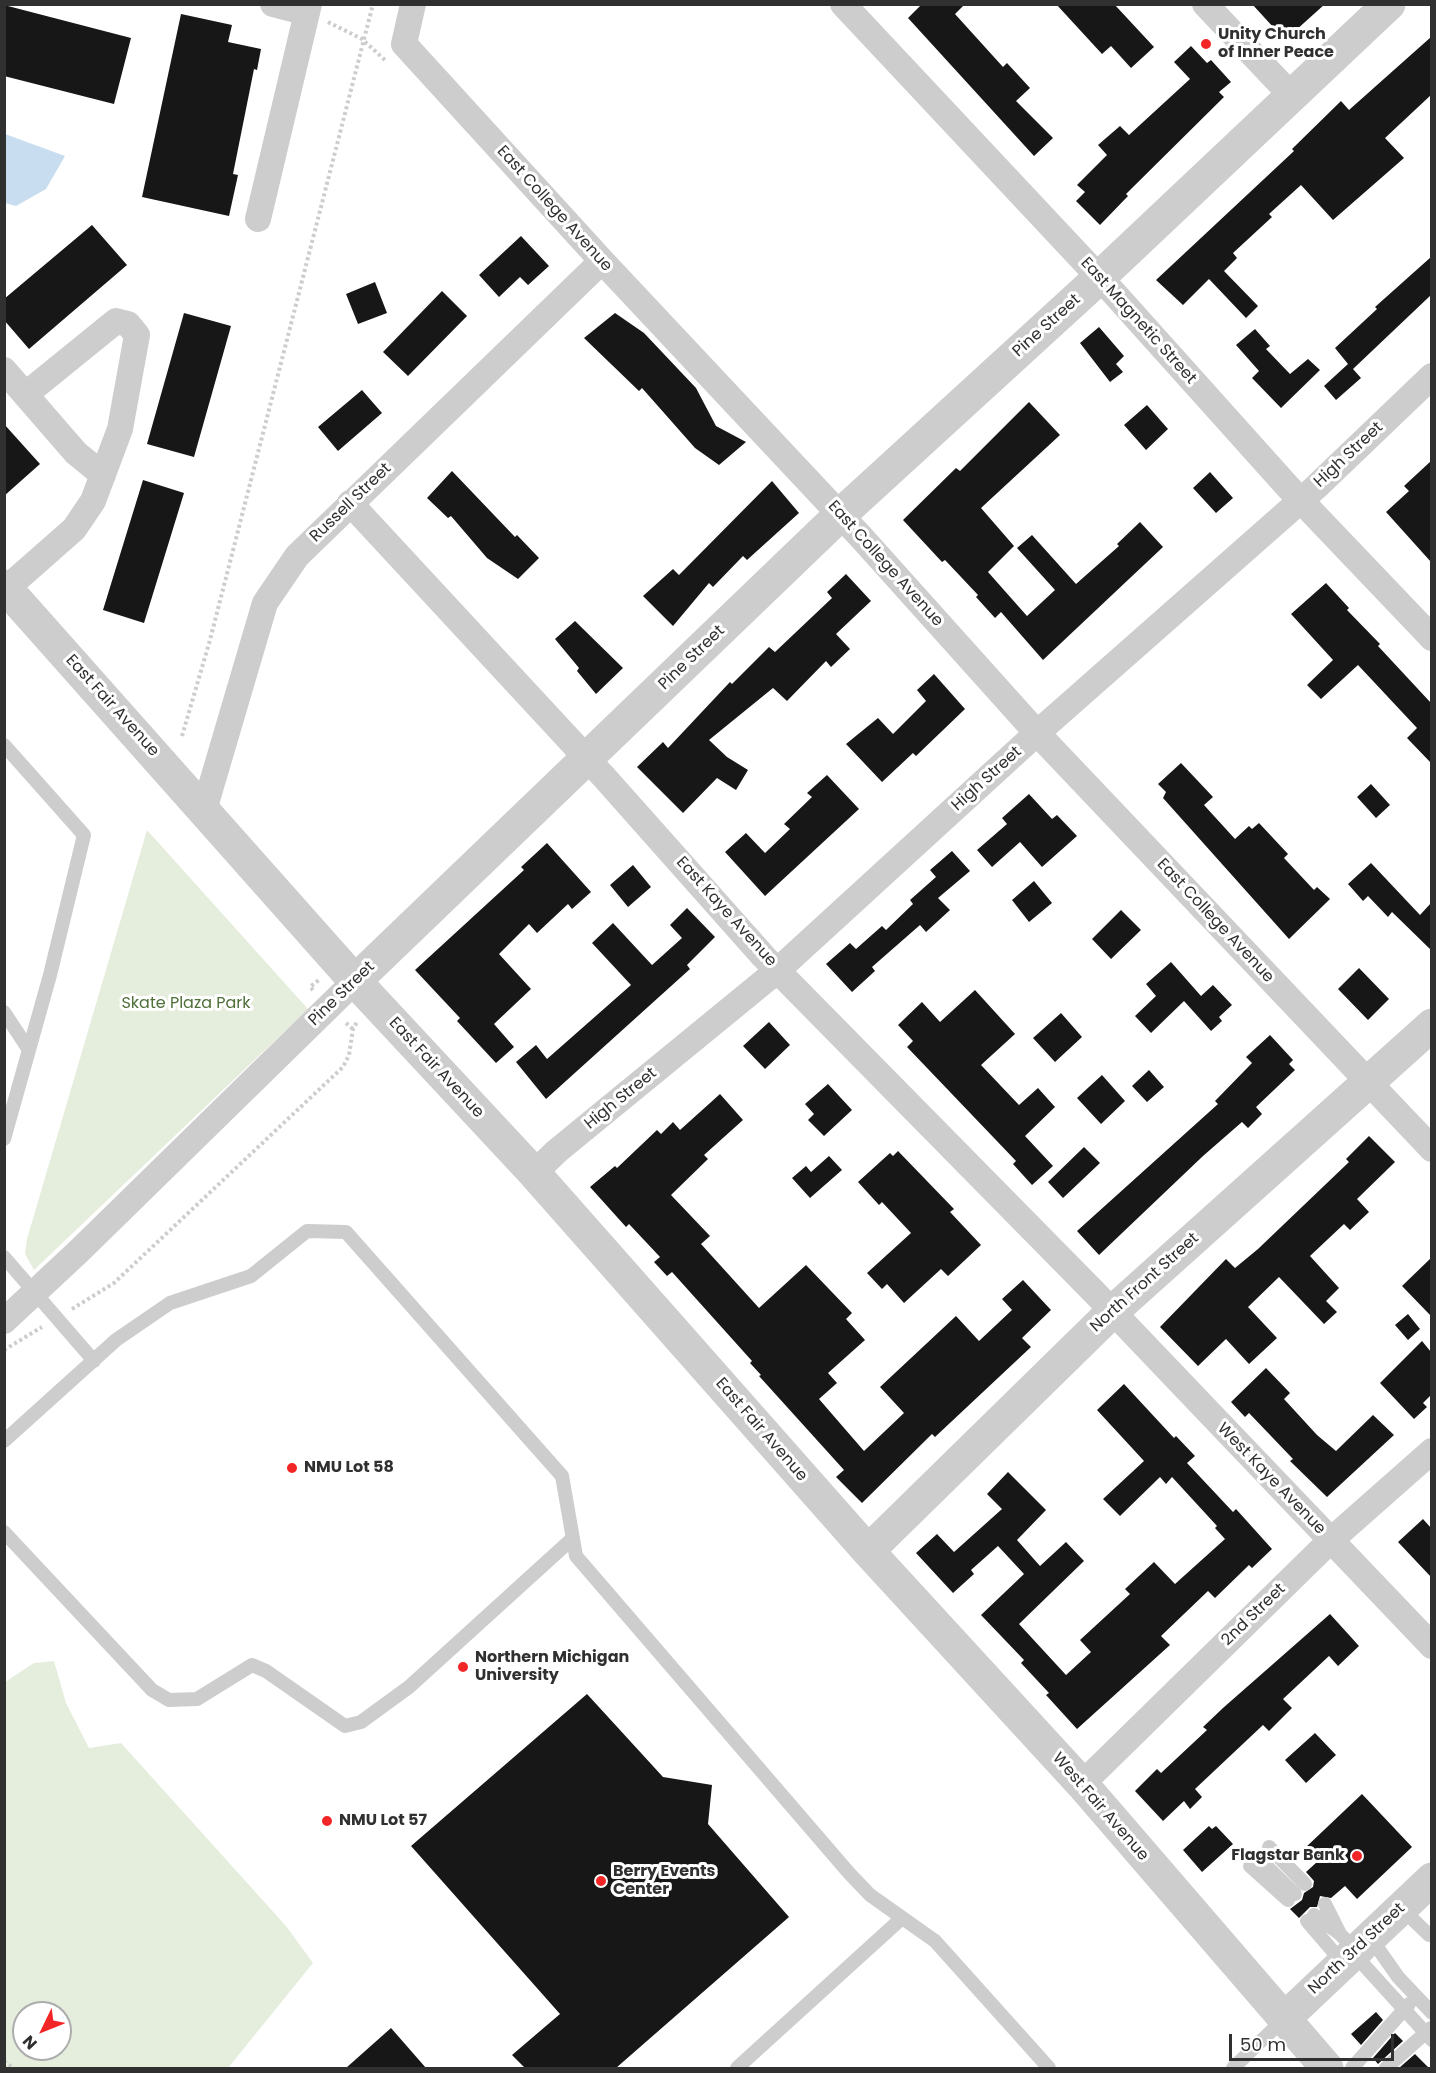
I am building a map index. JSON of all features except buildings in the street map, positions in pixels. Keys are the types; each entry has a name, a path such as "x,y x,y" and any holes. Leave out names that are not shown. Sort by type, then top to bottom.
{"street":[{"path":"258,219 308,9 273,4"},
{"path":"396,53 413,4"},
{"name":"East Magnetic Street","path":"843,4 1100,278 1300,499 1431,638"},
{"path":"1205,4 1292,96"},
{"name":"Pine Street","path":"4,1321 840,514 1100,278 1389,4"},
{"name":"East College Avenue","path":"396,53 602,261 840,514 1037,733 1431,1149"},
{"name":"Russell Street","path":"204,810 265,603 297,556 602,261"},
{"path":"5,588 74,529 93,501 120,429 137,335 128,324 116,321 26,394"},
{"path":"4,370 76,453 103,475"},
{"name":"High Street","path":"534,1173 557,1151 778,970 1037,733 1300,499 1431,376"},
{"name":"East Kaye Avenue","path":"350,503 778,970 1112,1312"},
{"name":"East Fair Avenue","path":"5,588 355,981 534,1173 868,1551"},
{"name":"North Front Street","path":"868,1551 1112,1312 1368,1084 1431,1024"},
{"name":"West Kaye Avenue","path":"1112,1312 1431,1646"},
{"name":"2nd Street","path":"1082,1784 1330,1541 1431,1451"},
{"name":"West Fair Avenue","path":"868,1551 1082,1784 1327,2068"},
{"name":"North 3rd Street","path":"1284,2019 1352,1948 1401,1908 1431,1879"}],"lane":[{"path":"4,745 84,835 4,1139"},
{"path":"4,1012 29,1050"},
{"path":"4,1441 116,1340 170,1303 251,1276 307,1231 346,1232 562,1476 576,1556 849,1874 870,1895 935,1941 1049,2068"},
{"path":"4,1257 94,1360"},
{"path":"4,1532 152,1690 169,1700 197,1699 252,1665 266,1671 345,1726 361,1722 409,1687 573,1538"},
{"path":"1254,1862 1296,1892 1269,1847"},
{"path":"1325,1904 1352,1948 1404,2009 1429,2034 1386,2068"},
{"path":"1401,1908 1429,1935"},
{"path":"737,2068 902,1918"},
{"path":"1352,1948 1310,1918 1398,1977 1431,2013"},
{"path":"1352,2068 1416,1996"},
{"path":"1233,2068 1284,2019"}],"path":[{"path":"182,736 210,640 362,39 373,4"},
{"path":"308,9 362,39 396,53"},
{"path":"4,1350 114,1283 343,1067 349,1055 353,1029"},
{"path":"4,2061 13,2068"}],"green space":[{"name":"Skate Plaza Park","path":"147,830 308,1009 34,1270 25,1254 27,1239"},
{"path":"54,1661 66,1703 89,1748 121,1743 286,1926 313,1963 228,2068 5,2068 5,1682 34,1663"}],"water":[{"path":"5,134 65,156 46,189 16,206 5,203"}],"place":[{"name":"Unity Church of Inner Peace","path":"1206,44"},
{"name":"NMU Lot 58","path":"292,1468"},
{"name":"Northern Michigan University","path":"463,1667"},
{"name":"NMU Lot 57","path":"327,1821"},
{"name":"Flagstar Bank","path":"1357,1856"},
{"name":"Berry Events Center","path":"601,1881"}]}
